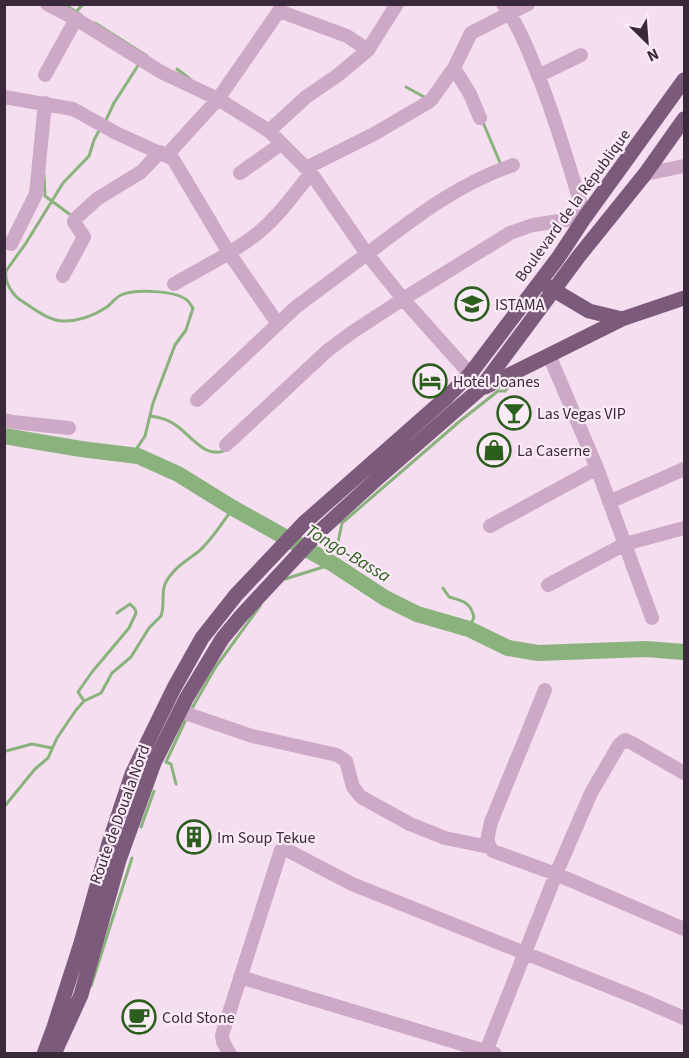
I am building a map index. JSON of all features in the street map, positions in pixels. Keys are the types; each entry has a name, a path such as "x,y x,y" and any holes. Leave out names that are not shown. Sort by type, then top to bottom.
{"main road":[{"name":"Boulevard de la République","path":"304,523 375,470 470,374 540,282 684,80"},
{"path":"481,388 579,256 645,174 684,118"},
{"path":"540,282 588,311 622,319"},
{"path":"481,388 622,319 684,298"},
{"name":"Route de Douala Nord","path":"74,1013 119,860 142,795 179,711 222,639 375,470 481,388"},
{"name":"Route de Douala Nord","path":"44,1053 81,943 109,843 132,774 174,688 202,638 236,595 304,523"},
{"path":"54,1053 74,1013"},
{"path":"68,1053 74,1013"}],"street":[{"path":"47,4 75,13 161,72 218,99 269,131 308,171 367,254 403,299 470,374"},
{"path":"269,131 306,97 368,50 397,4"},
{"path":"174,284 229,253 264,227 308,171 427,103 454,68 471,33 507,10 528,4"},
{"path":"226,445 327,351 403,299 510,232 533,225 585,217 563,150 555,116 525,43 507,10"},
{"path":"63,276 84,237 74,222 75,219 97,199 141,172 164,153 218,99 279,11 347,36 368,50"},
{"path":"45,75 75,13"},
{"path":"538,76 581,55"},
{"path":"454,68 470,94 480,118"},
{"path":"4,97 73,109 116,133 173,159 229,253 278,324"},
{"path":"11,244 36,194 45,103"},
{"path":"240,173 281,144"},
{"path":"197,400 313,293 454,191 492,172 513,165"},
{"path":"645,174 684,166"},
{"path":"549,355 597,468 652,618"},
{"path":"4,420 69,428"},
{"path":"490,526 597,468"},
{"path":"609,502 684,469"},
{"path":"548,585 626,544 684,528"},
{"path":"489,847 487,838 491,822 545,690"},
{"path":"179,711 252,736 337,755 346,761 353,787 361,796 410,824 445,838 489,847 684,929"},
{"path":"240,977 489,1052 556,874 591,793 619,745 625,740 684,773"},
{"path":"230,1053 222,1035 281,850 285,849 352,884 684,1018"}],"waterway":[{"path":"64,4 81,15"},
{"path":"77,11 83,4"},
{"path":"95,23 147,56"},
{"path":"105,122 114,103 139,64"},
{"path":"177,69 190,79"},
{"path":"406,87 426,98"},
{"path":"482,120 501,165"},
{"path":"100,129 89,156 63,183 6,271 6,280 12,292 19,299 42,314 58,320 70,321 87,317 127,293 165,293 182,297 188,301 193,308 186,330 175,345 153,403 145,436 133,454"},
{"path":"44,174 45,196 72,216"},
{"path":"337,547 342,523 460,421 498,391 505,391 512,382"},
{"path":"150,416 174,424 205,449 212,452 226,450"},
{"name":"Tongo-Bassa","path":"4,436 138,456 178,474 333,564 385,598 417,614 469,629 508,648 538,653 646,649 684,652"},
{"path":"4,807 35,769 48,758 57,738 76,710 84,701 101,693 112,673 131,657 149,628 161,616 164,588 168,579 175,570 208,542 233,508"},
{"path":"285,579 333,564"},
{"path":"443,588 449,597 465,602 470,608 474,617 469,629"},
{"path":"84,701 78,692 129,628 136,613 130,604 117,613"},
{"path":"191,710 215,668 260,606"},
{"path":"176,784 171,764 166,762 186,719"},
{"path":"6,751 32,744 52,748"},
{"path":"141,827 154,791"},
{"path":"91,986 132,858"}],"place":[{"name":"ISTAMA","path":"472,304"},
{"name":"Hotel Joanes","path":"430,381"},
{"name":"Las Vegas VIP","path":"514,413"},
{"name":"La Caserne","path":"494,450"},
{"name":"Im Soup Tekue","path":"194,837"},
{"name":"Cold Stone","path":"139,1017"}]}
